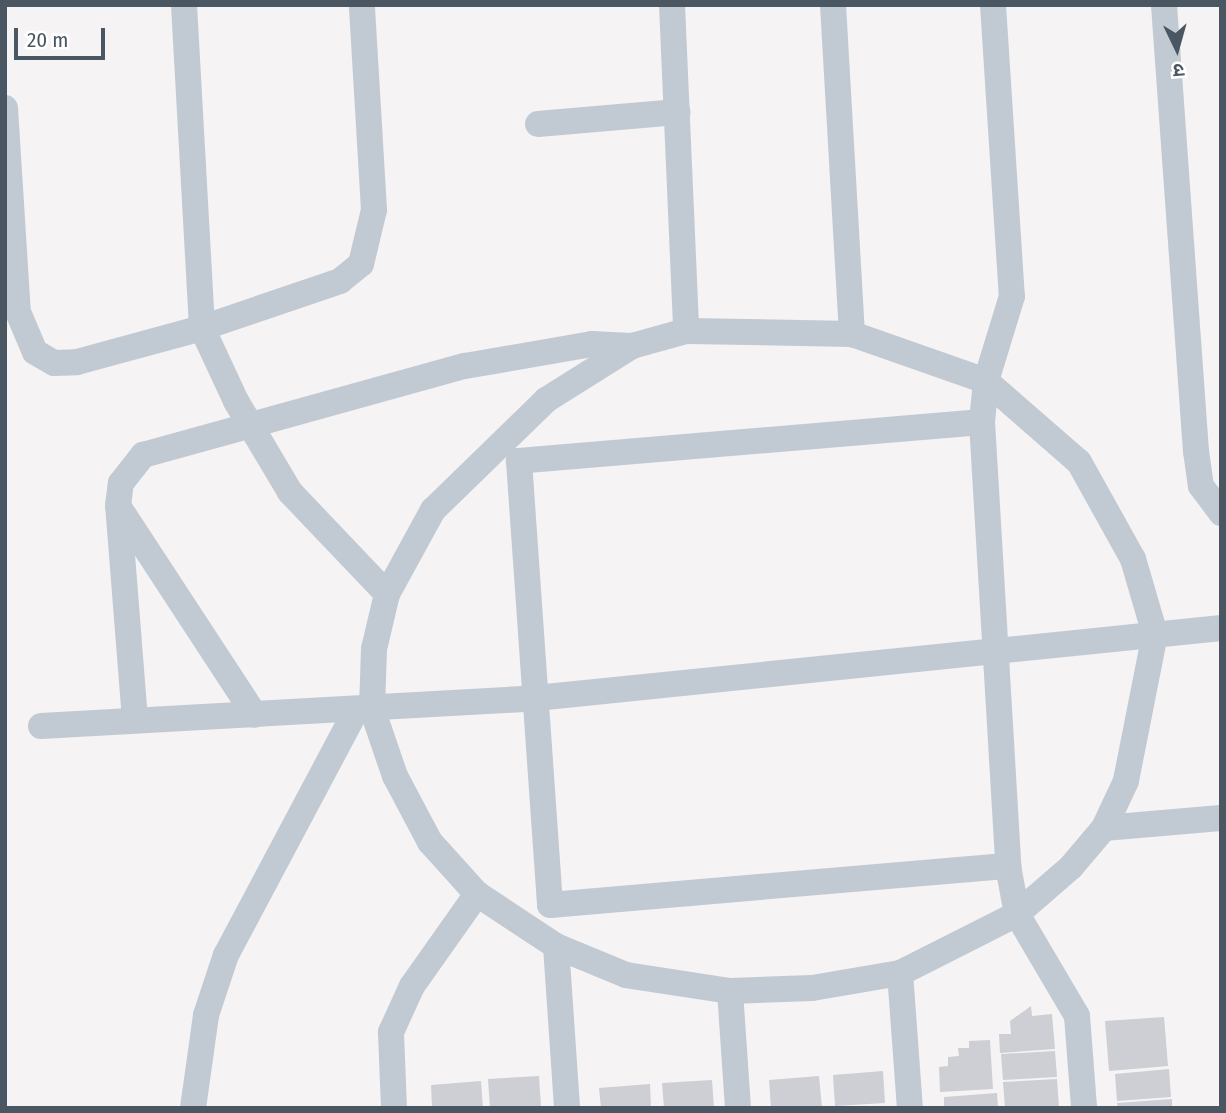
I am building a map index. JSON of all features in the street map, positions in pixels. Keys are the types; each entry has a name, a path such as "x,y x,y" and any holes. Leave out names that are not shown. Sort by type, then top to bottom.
{"street":[{"path":"184,5 202,328 249,423 290,492 387,594"},
{"path":"5,108 18,312 35,352 54,363 77,362 202,328 340,281 361,264 374,209 362,5"},
{"path":"672,5 686,331"},
{"path":"833,5 852,334"},
{"path":"993,5 1012,296 986,381 982,422 998,649 1008,866 1017,914 1077,1016 1084,1108"},
{"path":"1164,5 1208,450 1201,486 1221,513"},
{"path":"538,124 677,112"},
{"path":"192,1108 206,1015 226,955 364,709 387,594 433,510 503,437 545,400 632,346 686,331 852,334 986,381 1079,462 1133,559 1155,634 1126,781 1104,828 1071,867 1017,914 900,972 812,988 730,991 626,975 556,946 477,894 430,842 364,709"},
{"path":"135,720 118,506 121,483 143,455 249,423 465,366 592,344 632,346"},
{"path":"982,422 519,461 550,905 1008,866"},
{"path":"118,506 255,715"},
{"path":"41,726 536,698 1221,628"},
{"path":"1104,828 1221,818"},
{"path":"394,1108 391,1032 412,986 477,894"},
{"path":"556,946 567,1108"},
{"path":"900,972 911,1108"},
{"path":"730,991 738,1108"}],"building":[{"path":"1031,1006 1032,1016 1052,1014 1055,1049 1000,1053 999,1034 1011,1034 1010,1021"},
{"path":"1164,1017 1168,1066 1109,1071 1105,1021"},
{"path":"990,1040 993,1089 940,1092 939,1067 948,1066 948,1057 959,1056 958,1048 969,1048 969,1041"},
{"path":"1055,1051 1057,1077 1003,1080 1001,1054"},
{"path":"1169,1069 1171,1097 1117,1101 1115,1074"},
{"path":"883,1071 885,1103 835,1106 833,1075"},
{"path":"539,1076 541,1107 490,1108 488,1079"},
{"path":"819,1076 822,1108 771,1108 769,1080"},
{"path":"1057,1079 1059,1108 1005,1108 1003,1082"},
{"path":"712,1080 714,1108 664,1108 662,1083"},
{"path":"481,1081 483,1108 432,1108 431,1085"},
{"path":"650,1084 651,1108 601,1108 599,1088"},
{"path":"997,1093 998,1108 944,1108 944,1097"},
{"path":"1172,1099 1172,1108 1118,1108 1117,1103"}]}
